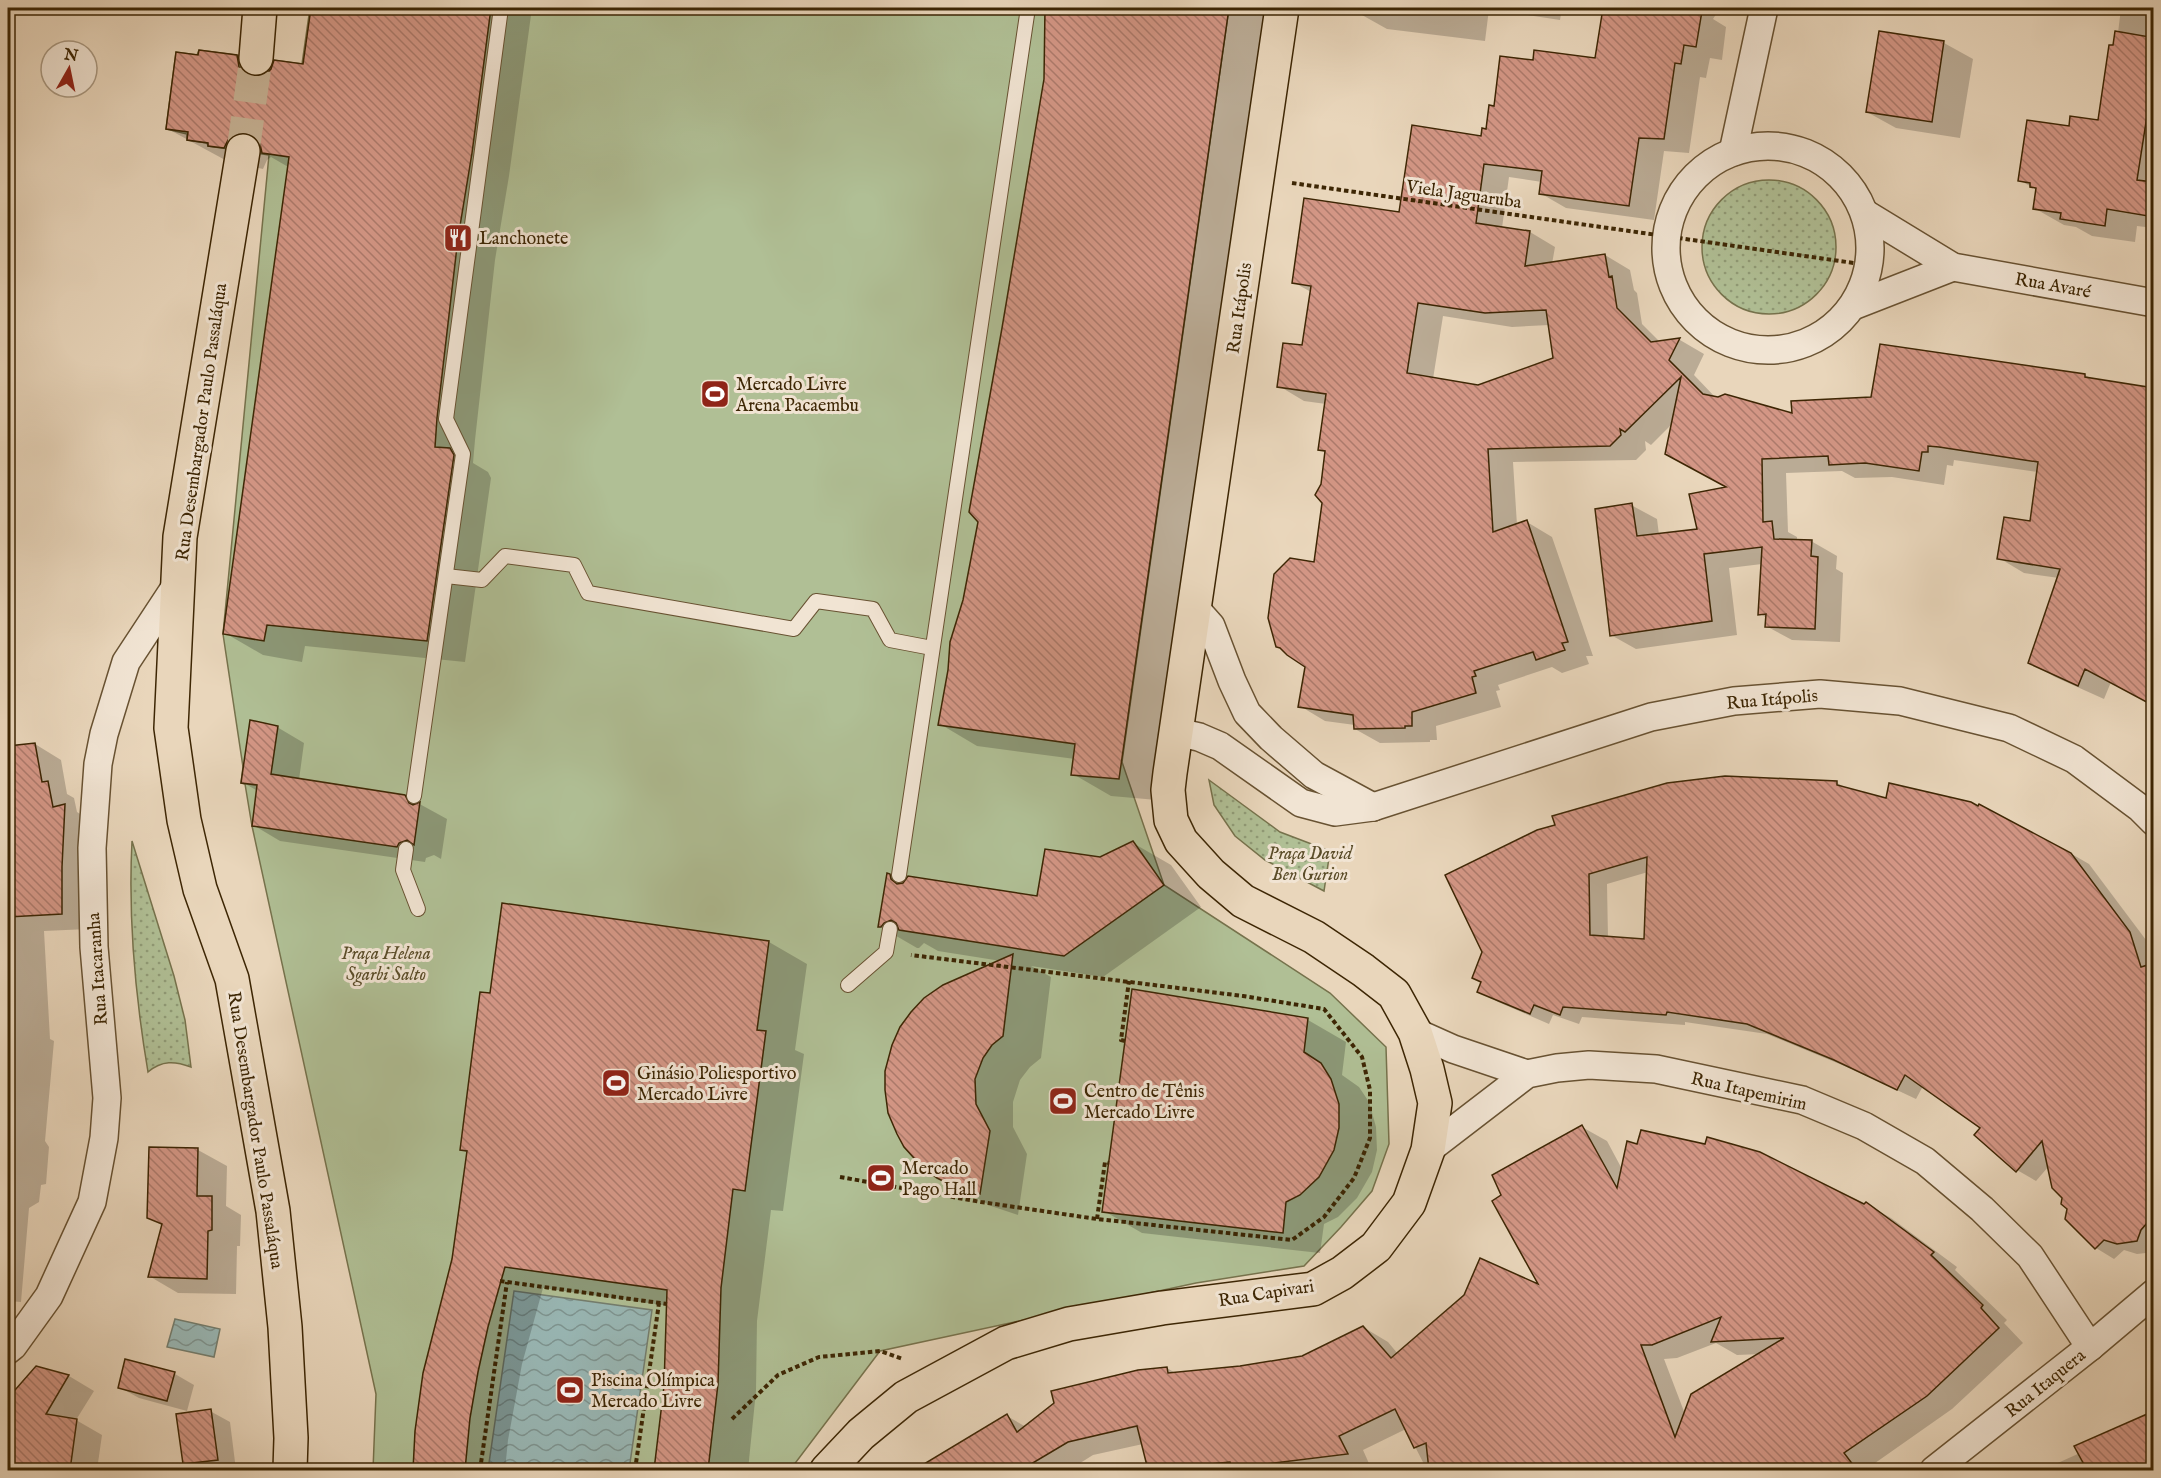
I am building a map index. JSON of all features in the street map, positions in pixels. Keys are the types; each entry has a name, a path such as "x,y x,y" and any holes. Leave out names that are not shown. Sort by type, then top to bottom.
{"main road":[{"path":"256,58 260,8"},
{"name":"Rua Itápolis","path":"1177,732 1282,8"},
{"name":"Rua Desembargador Paulo Passaláqua","path":"243,151 180,537 171,728 184,820 200,889 232,979 273,1211 285,1328 291,1438 290,1470"},
{"name":"Rua Capivari","path":"827,1470 861,1434 906,1398 1006,1343 1069,1324 1162,1308 1313,1289 1342,1273 1376,1247 1409,1203 1428,1150 1435,1103 1427,1069 1414,1032 1394,994 1314,937 1243,901 1211,874 1181,841 1172,820 1168,790 1177,732"},
{"name":"Rua Desembargador Paulo Passaláqua","path":"291,1438 298,1470"}],"street":[{"path":"1733,152 1764,8"},
{"path":"1765,146 1797,150 1826,164 1850,186 1866,214 1871,246 1867,277 1853,306 1829,330 1799,346 1765,351 1732,344 1702,327 1680,301 1668,270 1666,236 1673,209 1688,184 1708,165 1733,152 1765,146"},
{"name":"Rua Avaré","path":"1866,214 1953,267 2154,303"},
{"path":"1853,306 1953,267"},
{"name":"Rua Itacaranha","path":"8,1350 49,1296 92,1202 104,1138 107,1098 94,947 92,848 98,764 104,734 126,662 178,583"},
{"path":"1195,608 1211,626 1232,681 1248,713 1271,738 1314,775 1373,807"},
{"name":"Rua Itápolis","path":"1177,732 1220,746 1301,803 1335,812 1373,807 1651,717 1734,701 1820,694 1900,701 2009,728 2074,759 2140,808 2154,822"},
{"name":"Rua Itapemirim","path":"1414,1032 1453,1049 1527,1074"},
{"name":"Rua Itapemirim","path":"1428,1150 1527,1074 1557,1068 1589,1065 1656,1069 1802,1100 1864,1126 1925,1161 1982,1209 2030,1256 2090,1347"},
{"name":"Rua Itaquera","path":"1934,1470 2090,1347 2154,1293"}],"lane":[{"path":"414,796 463,454 446,419 501,8"},
{"path":"899,875 1028,8"},
{"path":"446,576 482,580 505,556 574,565 588,593 794,629 816,601 873,609 890,640 933,648"},
{"path":"406,849 403,870 418,909"},
{"path":"848,986 886,952 890,929"}],"path":[{"name":"Viela Jaguaruba","path":"1258,178 1868,265"},
{"path":"840,1177 981,1202 1096,1219 1292,1240 1324,1217 1354,1178 1370,1138 1370,1090 1362,1057 1324,1009 1129,981 886,952"},
{"path":"1125,1041 1121,1040 1129,981"},
{"path":"1096,1219 1104,1162 1109,1163"},
{"path":"501,1281 667,1304"},
{"path":"480,1470 507,1282"},
{"path":"635,1470 659,1303"},
{"path":"732,1419 778,1375 819,1357 880,1351"}],"green space":[{"name":"Mercado Livre Arena Pacaembu","path":"310,8 1229,8 1122,762 1164,885 1330,993 1386,1047 1389,1144 1372,1191 1304,1266 1196,1283 880,1351 790,1470 373,1470 376,1394 252,826 245,784 241,783 243,767 223,634 269,155 208,146 207,143 187,140 187,134 166,129 176,52 197,55 199,50 302,64"},
{"path":"1769,180 1795,185 1816,200 1831,221 1836,247 1831,273 1816,294 1795,309 1769,314 1743,309 1722,294 1707,273 1702,247 1707,221 1722,200 1743,185"},
{"name":"Praça David Ben Gurion","path":"1209,780 1280,832 1330,851 1324,891 1265,860 1235,836 1214,805"},
{"path":"132,841 174,976 185,1020 191,1067 169,1063 158,1065 148,1072 139,1014 134,957 131,899"}],"water":[{"name":"Piscina Olímpica Mercado Livre","path":"514,1291 652,1310 629,1470 488,1470"},
{"path":"175,1319 220,1329 214,1357 167,1347"}],"building":[{"path":"311,8 491,8 458,238 437,418 435,447 450,448 454,455 427,641 267,625 264,641 223,634 289,157 262,153 255,137 247,133 236,134 228,140 224,148 187,140 188,132 166,129 176,52 198,55 199,50 237,55 239,67 246,74 255,77 265,75 271,69 274,60 303,64"},
{"path":"1045,8 1229,8 1119,779 1071,775 1075,744 938,725 948,670 950,642 963,600 978,522 969,512 1044,79"},
{"path":"1603,8 1679,8 1702,11 1696,47 1684,45 1681,64 1675,63 1664,139 1639,138 1629,206 1539,194 1542,171 1484,164 1476,223 1530,231 1525,266 1605,254 1609,277 1612,276 1617,308 1651,342 1680,338 1669,360 1703,394 1718,397 1725,394 1792,413 1791,401 1871,397 1880,344 2085,374 2085,377 2154,388 2154,706 2085,669 2078,686 2028,663 2060,569 1997,559 2004,517 2030,521 2038,462 1939,447 1928,446 1928,452 1922,452 1919,471 1865,463 1829,465 1828,456 1762,459 1763,522 1772,521 1774,539 1812,540 1811,556 1818,557 1815,629 1765,627 1766,614 1758,615 1762,547 1704,554 1712,621 1610,636 1595,509 1632,503 1637,536 1697,529 1689,494 1726,487 1665,454 1681,377 1625,432 1620,429 1621,435 1610,446 1488,449 1493,532 1527,520 1568,642 1562,643 1565,650 1536,660 1533,652 1474,671 1476,676 1472,677 1476,693 1412,712 1412,726 1405,726 1405,728 1354,729 1353,715 1298,707 1305,667 1276,647 1268,618 1274,574 1290,558 1314,562 1322,503 1315,495 1321,484 1325,451 1318,450 1326,394 1277,387 1283,343 1302,345 1311,286 1292,283 1304,198 1399,212 1412,125 1481,136 1482,128 1486,129 1489,105 1494,106 1500,56 1533,60 1534,50 1595,58","holes":["1418,303 1485,313 1546,310 1553,358 1478,385 1407,373"]},
{"path":"1879,31 1944,41 1932,122 1866,112"},
{"path":"2115,31 2150,37 2149,50 2154,51 2154,104 2149,103 2137,180 2153,182 2148,216 2107,209 2105,226 2060,219 2061,213 2033,209 2036,188 2030,187 2030,183 2018,181 2027,120 2069,126 2070,116 2098,120 2109,45 2113,45"},
{"path":"250,720 278,726 271,774 405,795 409,803 413,805 420,802 414,845 407,840 399,843 397,847 252,826 257,785 241,783"},
{"path":"35,743 42,782 48,781 53,807 65,804 62,914 8,917 8,746"},
{"path":"1725,776 1837,781 1837,785 1886,798 1889,783 1971,802 1978,806 1979,804 2071,853 2130,932 2141,967 2154,963 2154,1215 2141,1230 2137,1241 2117,1244 2104,1240 2095,1249 2065,1219 2067,1209 2061,1204 2062,1198 2052,1188 2042,1141 2016,1172 1974,1135 1980,1128 1905,1075 1897,1090 1834,1060 1747,1024 1667,1012 1666,1015 1563,1007 1560,1015 1534,1005 1530,1014 1477,992 1481,982 1472,978 1482,952 1445,875 1537,830 1555,825 1552,816 1667,783","holes":["1647,857 1644,939 1590,935 1589,874"]},
{"path":"1133,841 1164,885 1064,956 899,930 896,923 891,920 878,927 887,873 897,884 903,883 908,876 1037,896 1045,849 1100,857"},
{"name":"Ginásio Poliesportivo Mercado Livre","path":"502,903 769,941 757,1030 766,1031 745,1191 733,1189 721,1288 718,1384 708,1470 654,1470 664,1386 667,1290 505,1267 478,1372 470,1418 465,1470 413,1470 415,1431 423,1373 452,1259 467,1151 460,1150 480,992 490,993"},
{"path":"1013,954 1003,1036 992,1045 983,1058 975,1079 976,1104 990,1131 980,1194 937,1178 922,1167 904,1147 888,1113 885,1071 900,1027 924,998 943,985"},
{"name":"Centro de Tênis Mercado Livre","path":"1132,989 1308,1018 1304,1052 1321,1063 1331,1079 1339,1104 1339,1128 1334,1150 1319,1177 1300,1195 1286,1202 1283,1233 1102,1212"},
{"path":"1582,1125 1617,1188 1627,1141 1637,1144 1641,1130 1705,1144 1707,1137 1760,1152 1864,1204 1866,1202 1934,1252 1931,1255 1983,1305 1981,1308 1999,1328 1927,1396 1844,1453 1857,1470 1429,1470 1426,1443 1414,1448 1395,1409 1339,1436 1348,1454 1232,1468 1230,1462 1148,1470 1137,1426 1068,1442 1021,1470 914,1470 1007,1414 1017,1432 1054,1403 1051,1391 1138,1370 1167,1367 1168,1373 1240,1366 1302,1356 1363,1326 1391,1358 1464,1295 1480,1258 1538,1284 1492,1201 1501,1195 1492,1175","holes":["1721,1317 1711,1342 1784,1338 1691,1394 1675,1437 1641,1345 1652,1345"]},
{"path":"149,1147 198,1148 197,1196 212,1196 212,1230 208,1231 207,1279 148,1277 162,1224 147,1218"},
{"path":"125,1359 175,1372 167,1401 118,1388"},
{"path":"36,1366 69,1375 46,1414 77,1419 70,1470 9,1470 11,1456 8,1455 8,1398"},
{"path":"211,1409 218,1460 183,1464 176,1414"},
{"path":"2154,1411 2154,1470 2087,1470 2074,1446"}],"tunnel":[{"path":"243,151 256,58"}],"place":[{"name":"Lanchonete","path":"458,238"},
{"name":"Mercado Livre Arena Pacaembu","path":"715,394"},
{"name":"Ginásio Poliesportivo Mercado Livre","path":"616,1083"},
{"name":"Centro de Tênis Mercado Livre","path":"1063,1101"},
{"name":"Mercado Pago Hall","path":"881,1178"},
{"name":"Piscina Olímpica Mercado Livre","path":"570,1390"}],"park label":[{"name":"Praça Helena Sgarbi Salto","path":"386,963"}]}
